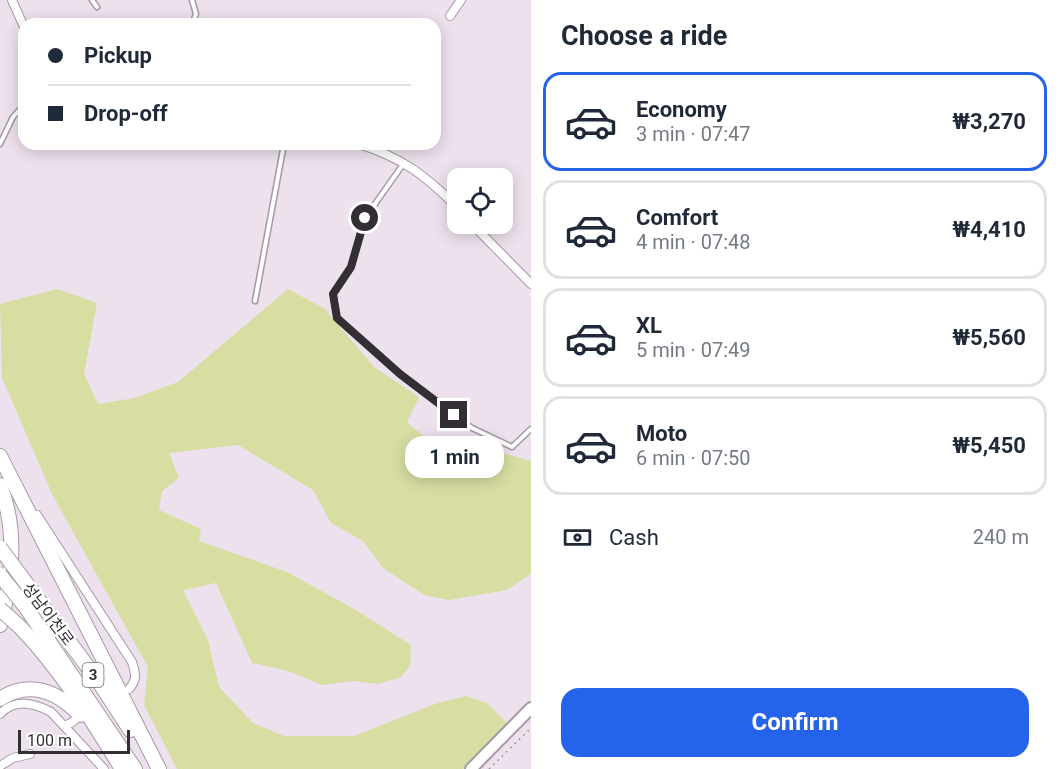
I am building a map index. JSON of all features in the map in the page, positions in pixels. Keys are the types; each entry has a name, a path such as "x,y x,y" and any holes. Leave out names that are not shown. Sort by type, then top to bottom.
{"highway":[{"path":"1,457 157,769"},
{"path":"0,625 7,600 13,546 10,518 2,491"},
{"name":"성남이천로","path":"0,548 101,685 157,769"},
{"name":"성남이천로","path":"0,574 25,606 135,769"},
{"path":"0,609 43,651 122,769"},
{"path":"0,699 13,691 43,690 72,705 103,738"}],"street":[{"path":"12,0 20,18"},
{"path":"450,16 461,0"},
{"path":"373,150 404,162 419,172 447,198"},
{"path":"482,234 531,284"},
{"path":"1,457 132,662 136,672 135,682 129,689"},
{"path":"0,714 15,704 27,703 41,706 51,712 104,769"},
{"path":"471,769 531,708"},
{"path":"65,726 74,721"},
{"path":"0,766 13,758 30,754"}],"lane":[{"path":"92,0 97,7"},
{"path":"192,0 196,14 194,18"},
{"path":"0,144 18,112"},
{"path":"255,301 283,150"},
{"path":"404,162 365,218 351,267 333,294 337,318 400,374 472,428 512,447 531,429"}],"path":[{"path":"489,769 531,728"}],"green space":[{"path":"57,289 97,303 84,374 98,404 135,398 178,382 288,289 325,309 374,367 419,397 407,422 430,442 499,452 531,461 531,574 507,590 449,600 424,595 383,568 363,541 331,523 313,490 238,445 169,453 179,478 162,491 159,510 201,529 199,541 287,572 354,609 411,645 410,666 401,677 378,684 353,681 322,685 288,671 252,663 216,583 183,590 208,640 219,687 253,723 284,736 354,736 435,704 466,696 487,703 507,723 463,769 177,769 144,705 148,667 52,494 2,378 0,304"}],"route":[{"path":"365,218 351,267 333,294 337,318 400,374 454,415"}]}
